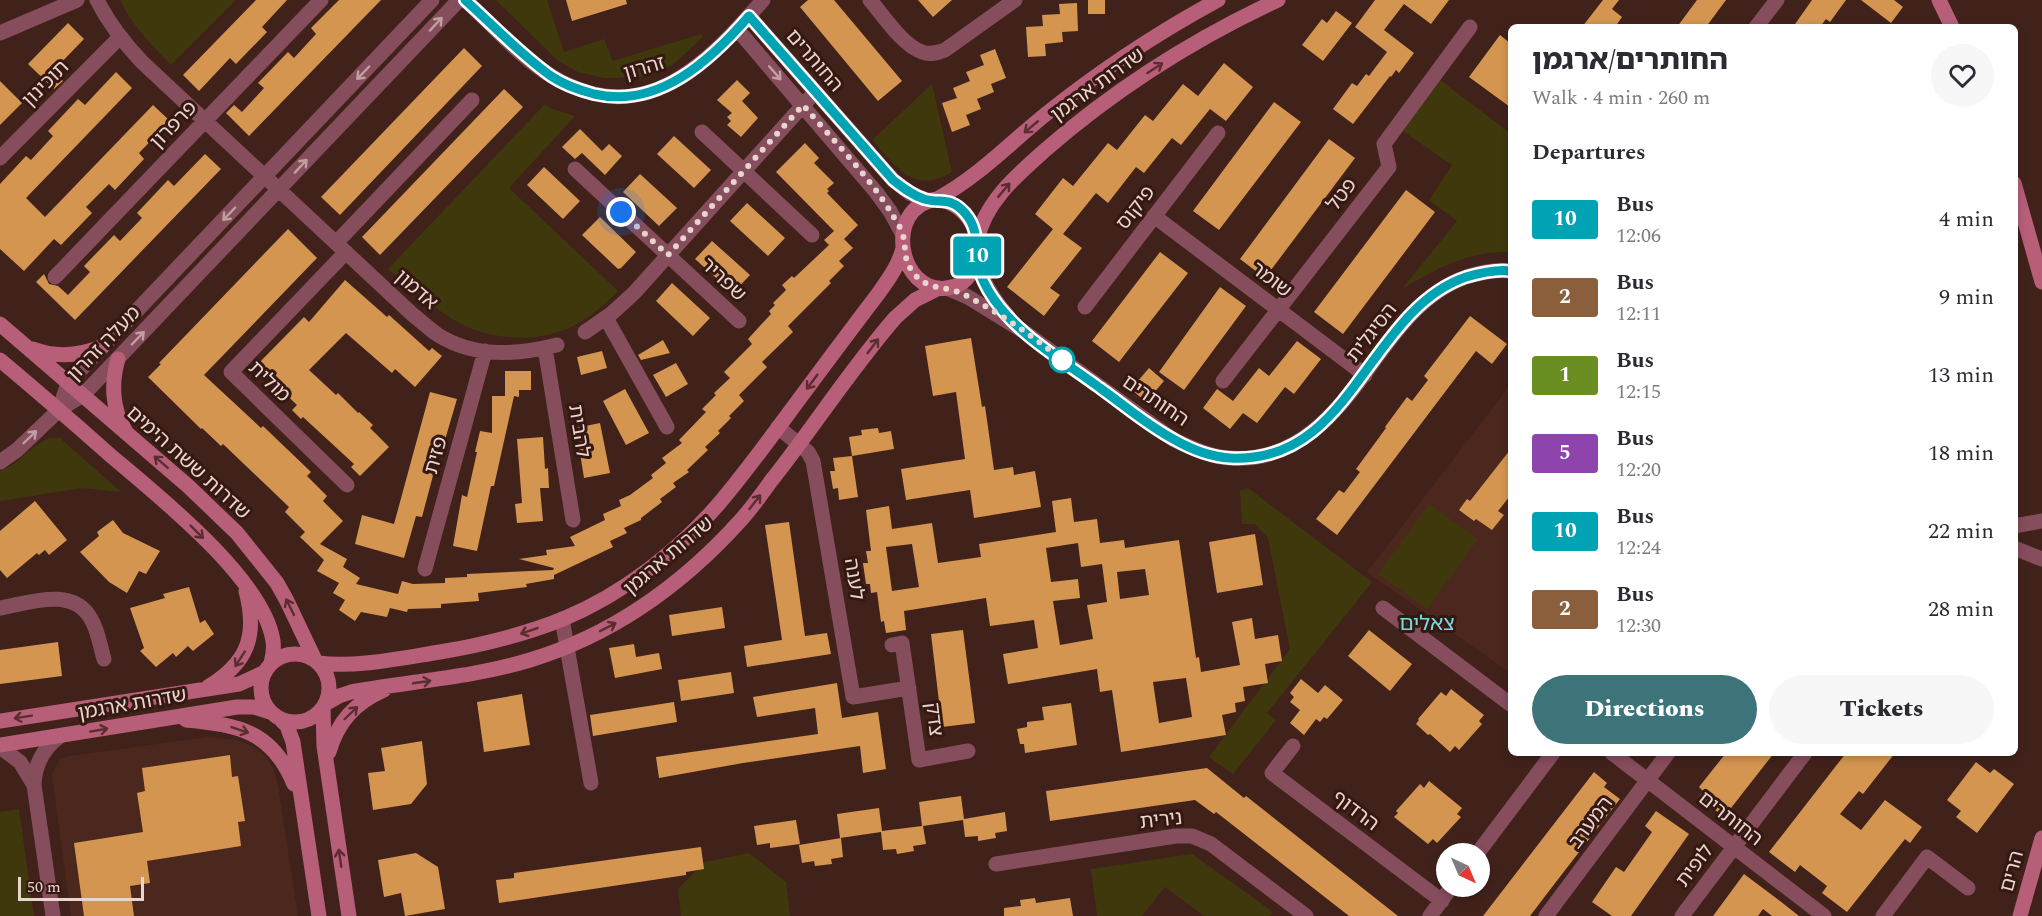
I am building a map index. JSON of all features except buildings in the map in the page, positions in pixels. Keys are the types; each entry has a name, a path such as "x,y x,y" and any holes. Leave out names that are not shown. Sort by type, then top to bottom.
{"street":[{"path":"0,33 77,0"},
{"name":"אדמון","path":"97,0 107,20 142,62 412,314 439,335 468,348 498,354 518,353 551,346"},
{"name":"פרפרון","path":"55,277 321,0"},
{"name":"מעלה זהרון","path":"59,410 68,382 432,0"},
{"name":"מעלה זהרון","path":"59,410 83,395 459,0"},
{"name":"זהרון","path":"465,0 528,58 554,78 580,90 606,96 633,96 660,89 687,75 714,53 763,0"},
{"path":"870,0 912,46 921,52 933,54 945,51 1015,0"},
{"name":"שדרות ארגמן","path":"934,200 977,172 1045,115 1109,66 1168,28 1218,0"},
{"name":"שדרות ארגמן","path":"977,241 982,224 1000,196 1026,167 1098,107 1168,59 1278,0"},
{"path":"1758,24 1777,0"},
{"path":"1939,0 1951,24"},
{"name":"החותרים","path":"749,16 893,180 911,194 934,200"},
{"name":"פטל","path":"1223,381 1389,167 1384,144 1470,27"},
{"name":"החותרים","path":"737,29 884,201 903,241"},
{"name":"תוכינון","path":"0,158 120,37"},
{"path":"585,332 606,318 634,293 815,92"},
{"name":"מולית","path":"347,485 231,372 472,100"},
{"path":"702,132 812,235"},
{"name":"פיקוס","path":"1085,307 1218,133"},
{"name":"שפריר","path":"574,169 739,321"},
{"path":"2018,197 2042,282"},
{"path":"934,200 952,203 964,212 974,227 977,241 977,258 973,269 964,281 943,288 928,285 916,276 907,261 903,241 904,227 911,213 923,203 934,200"},
{"name":"שומר","path":"1154,216 1365,375"},
{"name":"שדרות ארגמן","path":"316,661 350,664 480,645 523,634 562,619 606,597 646,571 684,539 720,502 883,287 901,256 903,241"},
{"name":"החותרים","path":"977,258 988,290 1001,309 1023,331"},
{"name":"הסיגלית","path":"1282,450 1308,436 1333,414 1411,313 1433,294 1456,281 1481,272 1508,271"},
{"name":"החותרים","path":"943,288 968,297 1023,331 1174,440 1201,452 1229,458 1256,458 1282,450"},
{"name":"שדרות ארגמן","path":"324,706 339,696 351,692 485,672 531,660 566,647 620,621 662,593 702,559 741,520 901,311 922,295 943,288"},
{"path":"606,318 667,427"},
{"name":"שדרות ששת הימים","path":"0,324 205,501 251,549 287,601 316,661"},
{"path":"28,347 41,352 63,355 87,352 103,346"},
{"name":"להבית","path":"551,346 573,520"},
{"name":"פזית","path":"424,569 485,351"},
{"path":"118,359 113,381 115,400 127,433"},
{"path":"0,360 186,521 217,551 243,583 263,614 272,634 274,650 261,681 261,694 276,716 287,726 293,742 319,916"},
{"path":"0,462 17,450 59,410"},
{"name":"לענה","path":"778,427 800,444 813,461 853,697 909,688"},
{"path":"2018,525 2042,522"},
{"path":"2018,550 2042,559"},
{"path":"203,690 235,667 249,641 250,614 243,583"},
{"path":"0,608 58,598 78,604 91,618 104,659"},
{"path":"1383,608 1508,702"},
{"path":"562,619 591,783"},
{"name":"צדק","path":"892,645 902,643 919,760 968,751"},
{"path":"268,668 289,654 302,655 316,661 324,670 329,682 329,695 324,706 308,720 294,723 276,716"},
{"name":"שדרות ארגמן","path":"0,721 242,683 268,668"},
{"path":"326,761 334,734 353,710 366,700 398,685"},
{"path":"324,706 326,761 349,916"},
{"name":"שדרות ארגמן","path":"0,746 237,707 254,707 276,716"},
{"path":"162,719 220,725 255,735 273,750 287,768 304,812"},
{"path":"53,916 34,785 35,770 40,758 53,741 60,736"},
{"path":"0,746 20,762 34,785"},
{"name":"הרדוף","path":"1293,746 1272,772 1442,901"},
{"path":"1485,843 1551,756"},
{"name":"החותרים","path":"1616,756 1824,916"},
{"name":"המערב","path":"1546,916 1666,756"},
{"name":"לופית","path":"1682,916 1803,756"},
{"name":"נירית","path":"996,864 1176,836 1192,836 1215,847 1306,916"},
{"name":"הרים","path":"2020,916 2042,838"},
{"path":"1883,916 1928,857 1968,888"},
{"path":"1430,916 1445,897"}],"shaded area":[{"path":"120,0 236,0 171,65 136,27"},
{"path":"496,0 547,0 564,52 604,39 613,61 701,34 703,37 676,62 662,71 646,77 604,78 578,72 557,60"},
{"path":"1440,80 1508,131 1508,252 1481,254 1454,262 1402,289 1457,221 1429,200 1452,165 1403,131"},
{"path":"932,84 952,172 938,178 916,179 898,168 872,140"},
{"path":"545,104 552,109 575,116 509,188 618,291 587,318 561,331 530,337 498,336 454,320 388,269"},
{"path":"1508,388 1508,672 1367,572"},
{"path":"50,438 60,438 121,492 82,488 0,501 0,471 14,464 37,445"},
{"path":"1248,488 1372,582 1267,713 1276,720 1233,774 1209,757 1290,649 1268,538 1255,524 1242,524 1240,491"},
{"path":"1429,504 1478,539 1427,609 1378,574"},
{"path":"208,737 236,740 254,747 272,766 277,780 298,916 71,916 52,774 60,759"},
{"path":"19,809 34,916 0,916 0,812"},
{"path":"749,853 786,882 790,916 681,916 678,889 705,862"},
{"path":"1192,854 1273,912 1270,916 1204,916 1165,887 1142,916 1097,916 1091,869"}],"bus line":[{"name":"10","path":"465,0 528,58 554,78 580,90 606,96 633,96 660,89 687,75 714,53 749,16 893,180 911,194 930,201 952,203 964,212 974,227 978,244 979,269 988,290 1001,309 1023,331 1146,421 1174,440 1201,452 1229,458 1256,458 1282,450 1308,436 1333,414 1411,313 1433,294 1456,281 1481,272 1508,270"}],"district":[{"name":"צאלים","path":"1427,623"}],"route":[{"path":"621,212 668,255 803,105 884,201 903,235 904,253 916,276 935,288 947,288 968,297 1023,331 1062,360"}]}
